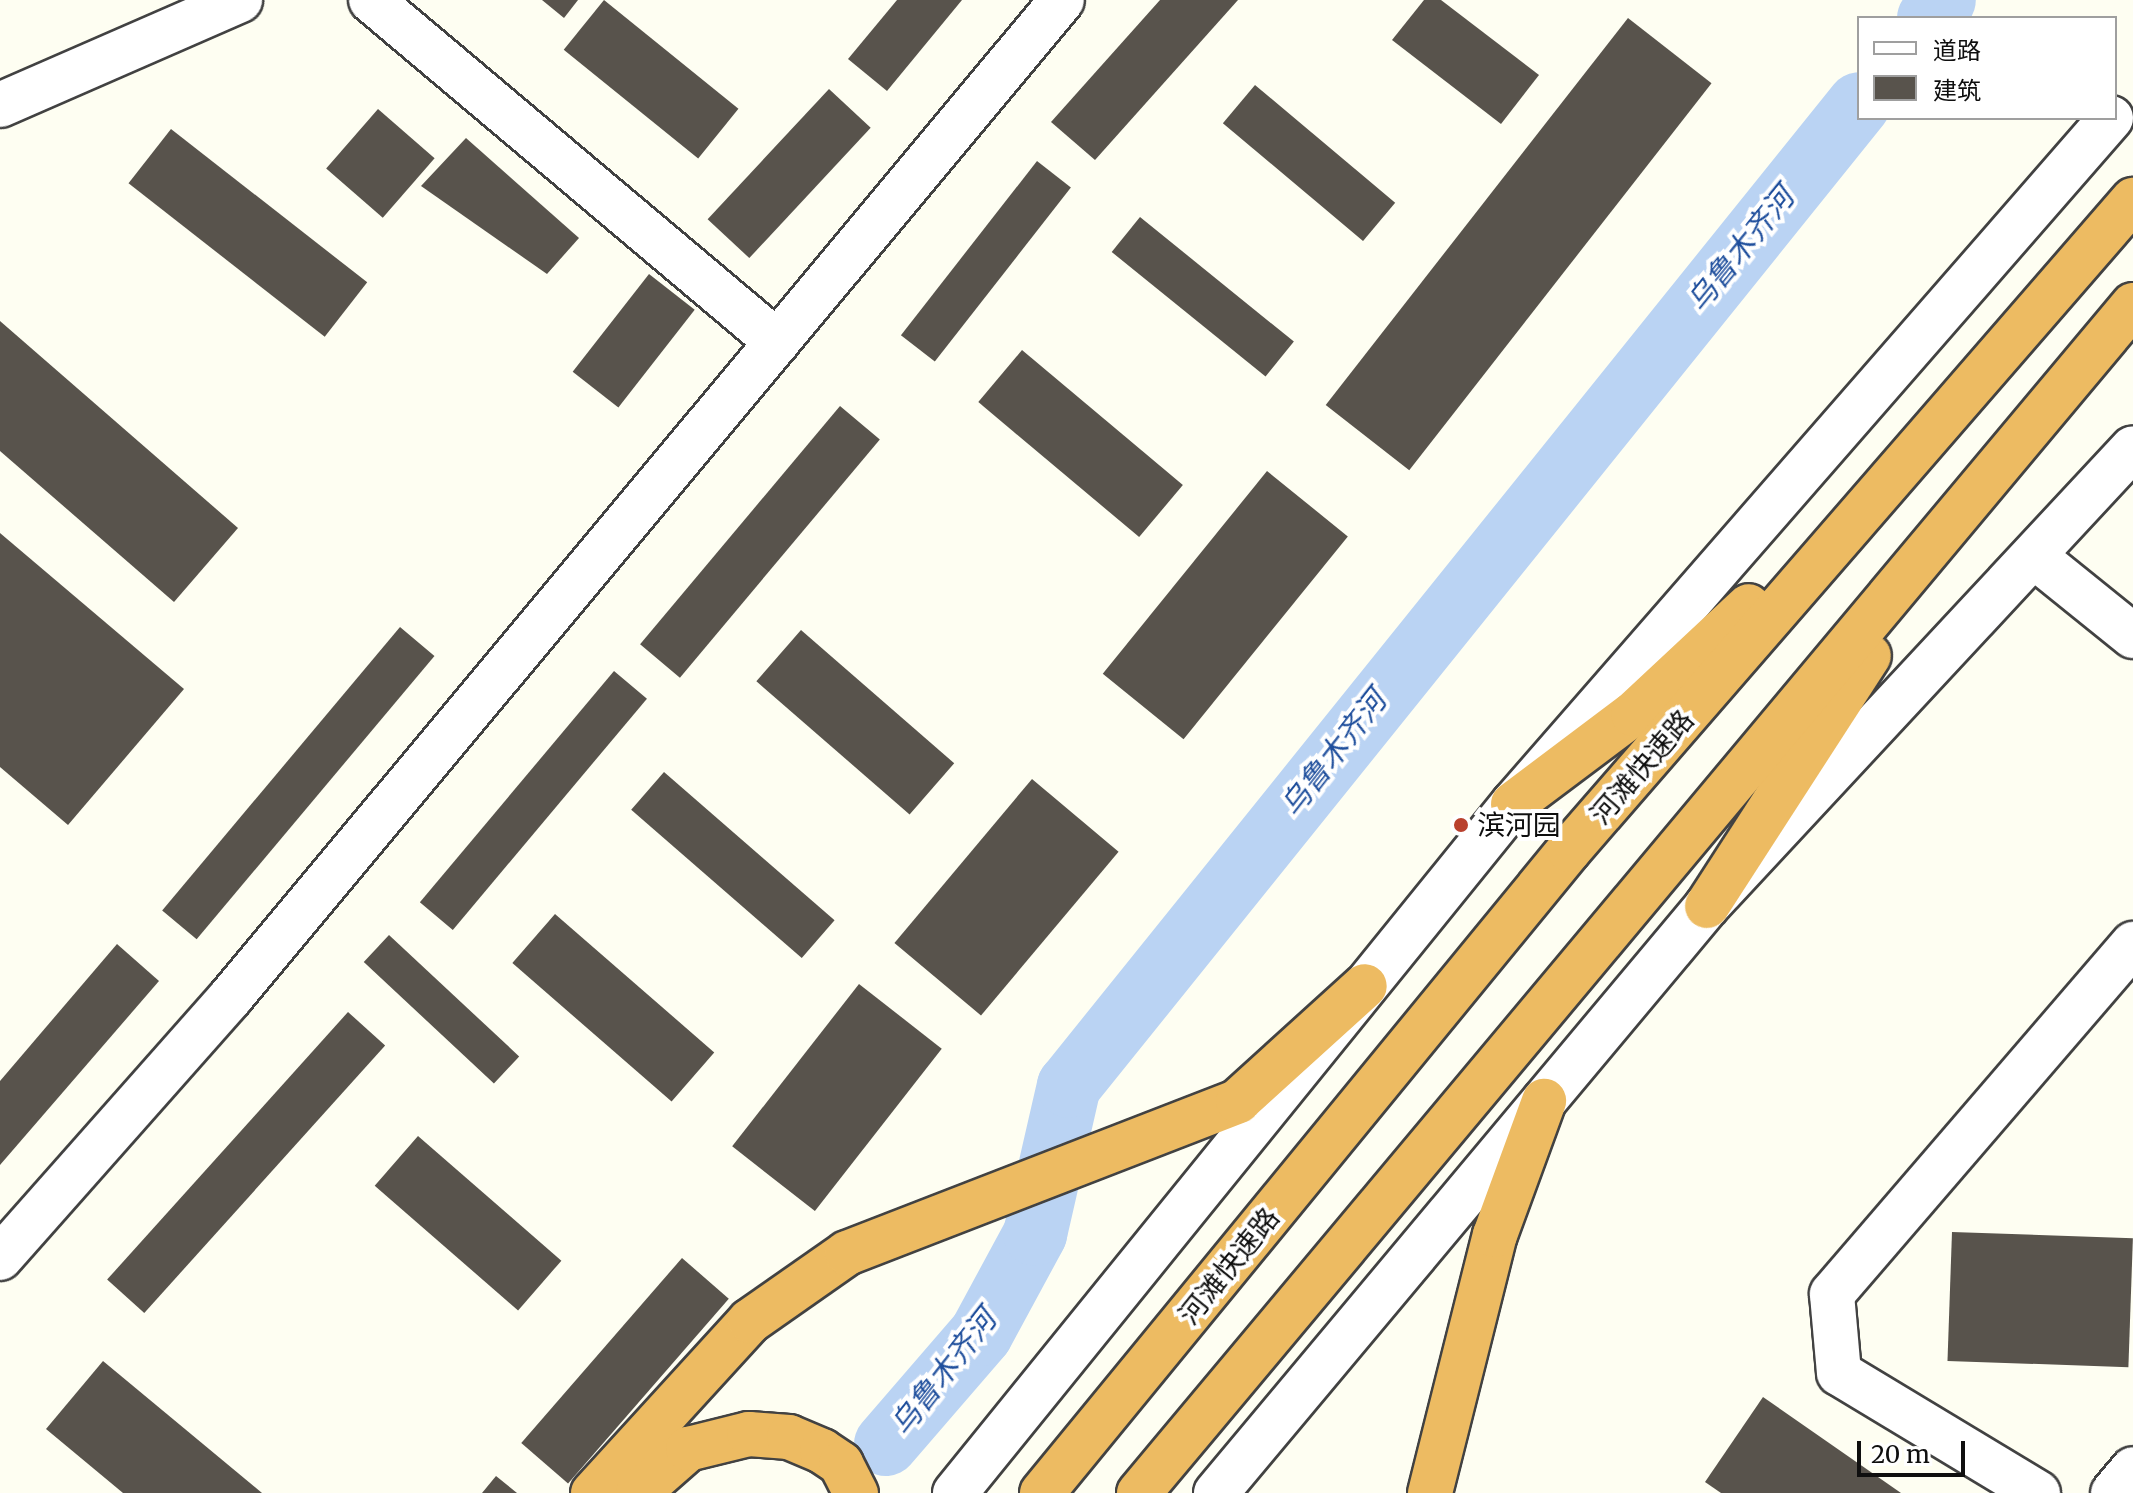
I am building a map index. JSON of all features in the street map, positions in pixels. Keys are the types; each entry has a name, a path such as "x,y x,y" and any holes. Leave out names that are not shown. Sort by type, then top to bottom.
{"highway":[{"name":"河滩快速路","path":"1042,1493 1569,850 2133,200"},
{"path":"1139,1493 2133,305"},
{"path":"1513,804 1633,714 1923,444"},
{"path":"1707,906 1974,493"},
{"path":"593,1493 750,1321 847,1253 1238,1101 1365,986"},
{"path":"1430,1493 1495,1235 1544,1101"},
{"path":"638,1493 688,1449 718,1437 789,1437 841,1464 856,1493"}],"street":[{"path":"0,105 240,0"},
{"path":"371,0 777,342"},
{"path":"0,1258 230,998 1062,0"},
{"path":"2117,111 2133,92"},
{"path":"955,1493 1513,804 2109,120"},
{"path":"1216,1493 1707,906 2035,557 2133,448"},
{"path":"2035,557 2133,636"},
{"path":"2038,1493 1839,1373 1832,1294 2133,944"},
{"path":"2113,1493 2133,1469"}],"building":[{"path":"542,0 578,0 564,18"},
{"path":"604,0 738,109 698,159 564,50"},
{"path":"897,0 962,0 887,91 848,59"},
{"path":"1160,0 1238,0 1095,160 1051,122"},
{"path":"1424,0 1441,0 1539,75 1501,124 1392,40"},
{"path":"1628,18 1712,83 1409,470 1326,405"},
{"path":"1255,85 1395,203 1363,241 1223,123"},
{"path":"829,89 871,128 749,258 708,219"},
{"path":"378,109 435,158 383,218 326,169"},
{"path":"171,129 367,282 325,337 129,183"},
{"path":"466,138 579,238 547,274 421,186"},
{"path":"1037,161 1071,187 935,362 901,335"},
{"path":"1140,217 1294,342 1266,377 1112,252"},
{"path":"649,274 695,310 618,407 573,372"},
{"path":"0,321 238,528 174,602 0,451"},
{"path":"1022,350 1183,485 1139,537 978,402"},
{"path":"840,406 880,439 680,678 640,644"},
{"path":"1267,471 1348,536 1184,739 1103,674"},
{"path":"0,533 184,689 68,825 0,767"},
{"path":"400,627 434,656 197,939 162,910"},
{"path":"801,630 954,763 910,815 756,681"},
{"path":"614,671 647,699 453,930 420,902"},
{"path":"664,772 835,920 802,958 631,810"},
{"path":"1032,779 1119,852 981,1016 894,943"},
{"path":"555,914 714,1052 672,1101 512,963"},
{"path":"389,935 519,1056 494,1083 364,962"},
{"path":"117,944 159,981 0,1165 0,1081"},
{"path":"859,984 942,1049 815,1211 732,1146"},
{"path":"348,1012 385,1045 144,1313 107,1280"},
{"path":"418,1136 561,1261 518,1310 375,1186"},
{"path":"1952,1232 2133,1238 2128,1367 1947,1361"},
{"path":"682,1258 729,1299 568,1484 521,1443"},
{"path":"103,1361 262,1493 123,1493 46,1429"},
{"path":"1763,1397 1901,1493 1721,1493 1705,1482"},
{"path":"496,1476 517,1493 482,1493"}],"waterway":[{"name":"乌鲁木齐河","path":"1931,16 1944,0"},
{"name":"乌鲁木齐河","path":"886,1444 981,1334 1035,1234 1069,1086 1857,106"}],"place":[{"name":"滨河园","path":"1461,825"}]}
